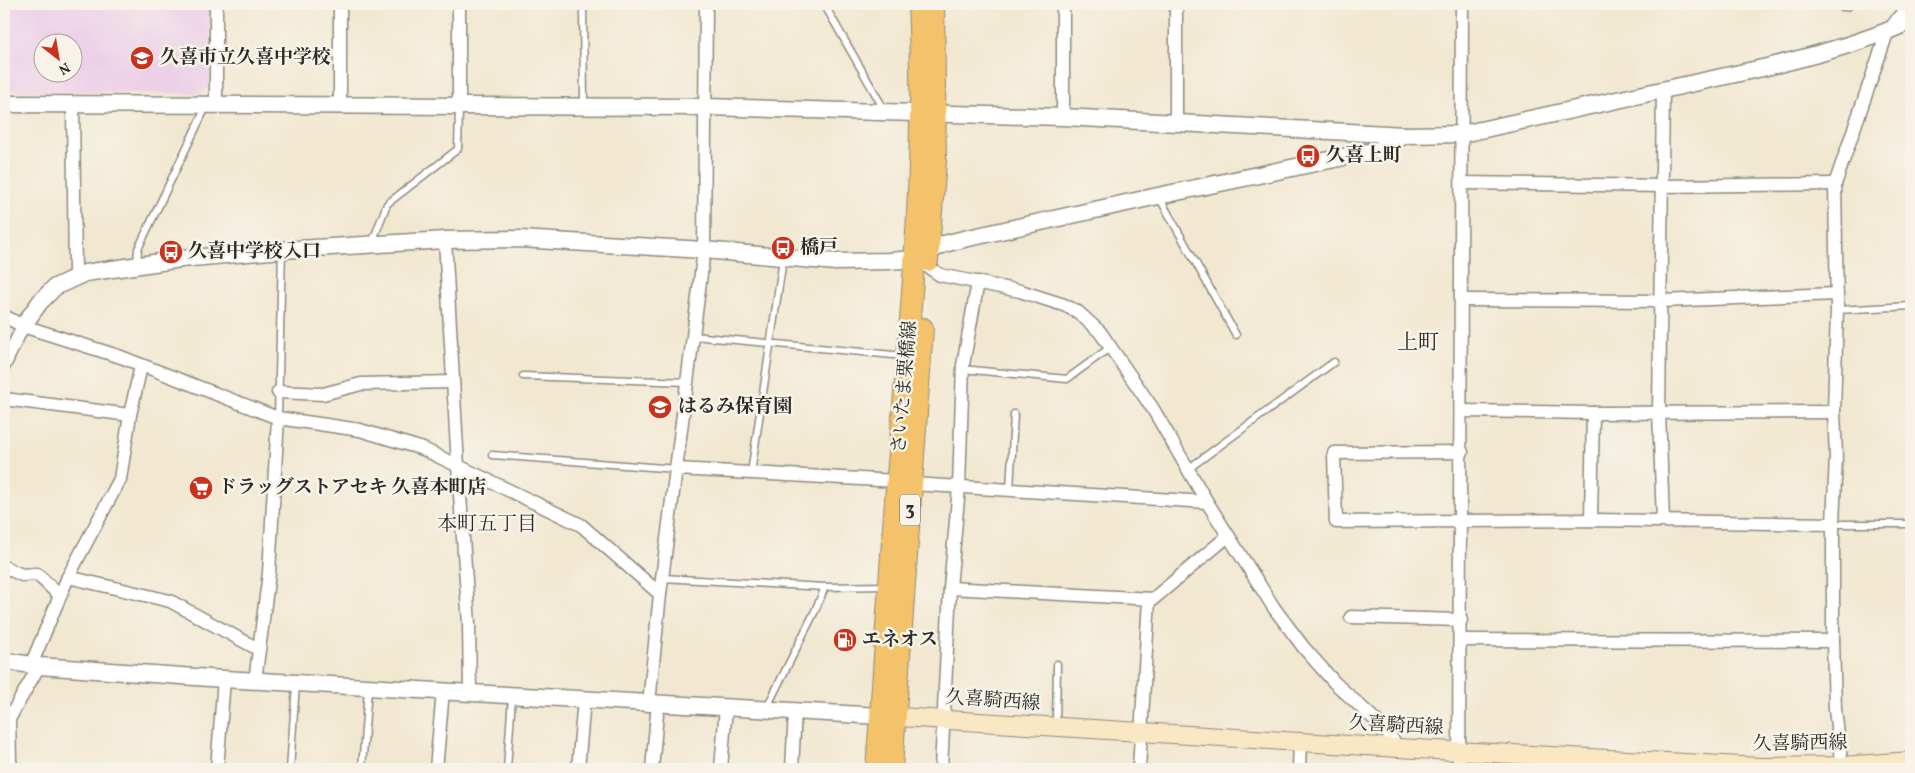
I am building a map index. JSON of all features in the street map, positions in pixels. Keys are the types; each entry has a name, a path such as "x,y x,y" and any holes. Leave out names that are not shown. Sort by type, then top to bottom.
{"main road":[{"name":"さいたま栗橋線","path":"918,4 929,114"},
{"name":"さいたま栗橋線","path":"876,769 888,716 904,482 924,259 934,4"},
{"name":"さいたま栗橋線","path":"892,769 888,716 889,586 904,482 907,356 924,259"},
{"name":"久喜騎西線","path":"888,716 1398,748 1762,767 1842,767 1911,761"}],"street":[{"path":"211,106 216,4"},
{"path":"340,4 340,106"},
{"path":"459,106 460,4"},
{"path":"652,769 653,703 660,594 704,250 706,4"},
{"path":"1062,4 1063,117"},
{"path":"1176,4 1176,122"},
{"path":"1459,769 1462,452 1462,4"},
{"path":"1842,767 1835,709 1833,641 1833,524 1836,456 1834,412 1837,310 1835,184 1887,33 1909,4"},
{"path":"4,104 706,107 1063,117 1405,135 1462,134 1806,58 1887,33 1911,22"},
{"path":"1663,90 1662,301 1659,412 1663,520"},
{"path":"73,105 75,276"},
{"path":"4,366 23,326 40,302 55,287 75,276 85,273 181,259 282,250 446,240 520,239 704,250 836,262 888,262 924,259 964,239 1382,149 1405,135"},
{"path":"1462,183 1662,186 1835,184"},
{"path":"446,240 458,466 469,624 470,692"},
{"path":"924,259 940,275 1020,291 1064,306 1078,312 1100,332 1153,409 1207,502 1274,608 1304,648 1334,682 1385,729 1398,748"},
{"path":"941,769 945,720 950,588 959,487 962,369 978,282"},
{"path":"1462,300 1662,301 1837,294"},
{"path":"4,316 23,326 121,357 278,418 360,430 423,449 581,526 660,594"},
{"path":"12,769 10,761 9,719 35,666 68,577 120,479 130,415 141,366"},
{"path":"278,392 323,394 360,384 453,382"},
{"path":"4,399 130,415"},
{"path":"1461,411 1593,413 1834,412"},
{"path":"1591,520 1593,413"},
{"path":"255,681 269,573 278,418"},
{"path":"1462,452 1334,453 1336,522 1663,520 1833,524"},
{"path":"677,469 1207,502"},
{"path":"950,588 1153,599 1228,536"},
{"path":"4,567 22,575 37,574 60,596"},
{"path":"68,577 170,601 258,650"},
{"path":"1139,769 1149,599"},
{"path":"1351,617 1461,620"},
{"path":"1461,640 1833,641"},
{"path":"4,661 35,666 255,681 888,716"},
{"path":"218,769 224,679"},
{"path":"436,769 443,691"},
{"path":"578,769 584,699"},
{"path":"721,769 726,707"},
{"path":"792,769 795,711"},
{"path":"1299,769 1300,742"}],"lane":[{"path":"583,4 584,107"},
{"path":"824,4 886,112"},
{"path":"137,266 138,249 211,106"},
{"path":"372,244 387,204 458,148 459,106"},
{"path":"1158,196 1236,335"},
{"path":"278,418 282,250"},
{"path":"751,473 772,343 783,257"},
{"path":"1837,310 1911,306"},
{"path":"693,336 907,356"},
{"path":"962,369 1067,379 1111,347"},
{"path":"1188,469 1334,362"},
{"path":"523,376 688,382"},
{"path":"1010,490 1014,414"},
{"path":"492,455 677,469"},
{"path":"1833,524 1911,524"},
{"path":"662,578 825,587 889,586"},
{"path":"766,710 816,611 825,587"},
{"path":"1056,727 1057,664"},
{"path":"290,769 296,683"},
{"path":"362,769 368,687"},
{"path":"507,769 512,695"}],"shaded area":[{"name":"久喜市立久喜中学校","path":"4,4 211,4 210,87 200,94 4,91"}],"place":[{"name":"久喜市立久喜中学校","path":"142,58"},
{"name":"久喜上町","path":"1308,156"},
{"name":"橋戸","path":"783,248"},
{"name":"久喜中学校入口","path":"171,252"},
{"name":"はるみ保育園","path":"660,407"},
{"name":"ドラッグストアセキ 久喜本町店","path":"201,488"},
{"name":"エネオス","path":"845,640"}],"district":[{"name":"上町","path":"1418,343"},
{"name":"本町五丁目","path":"487,525"}]}
